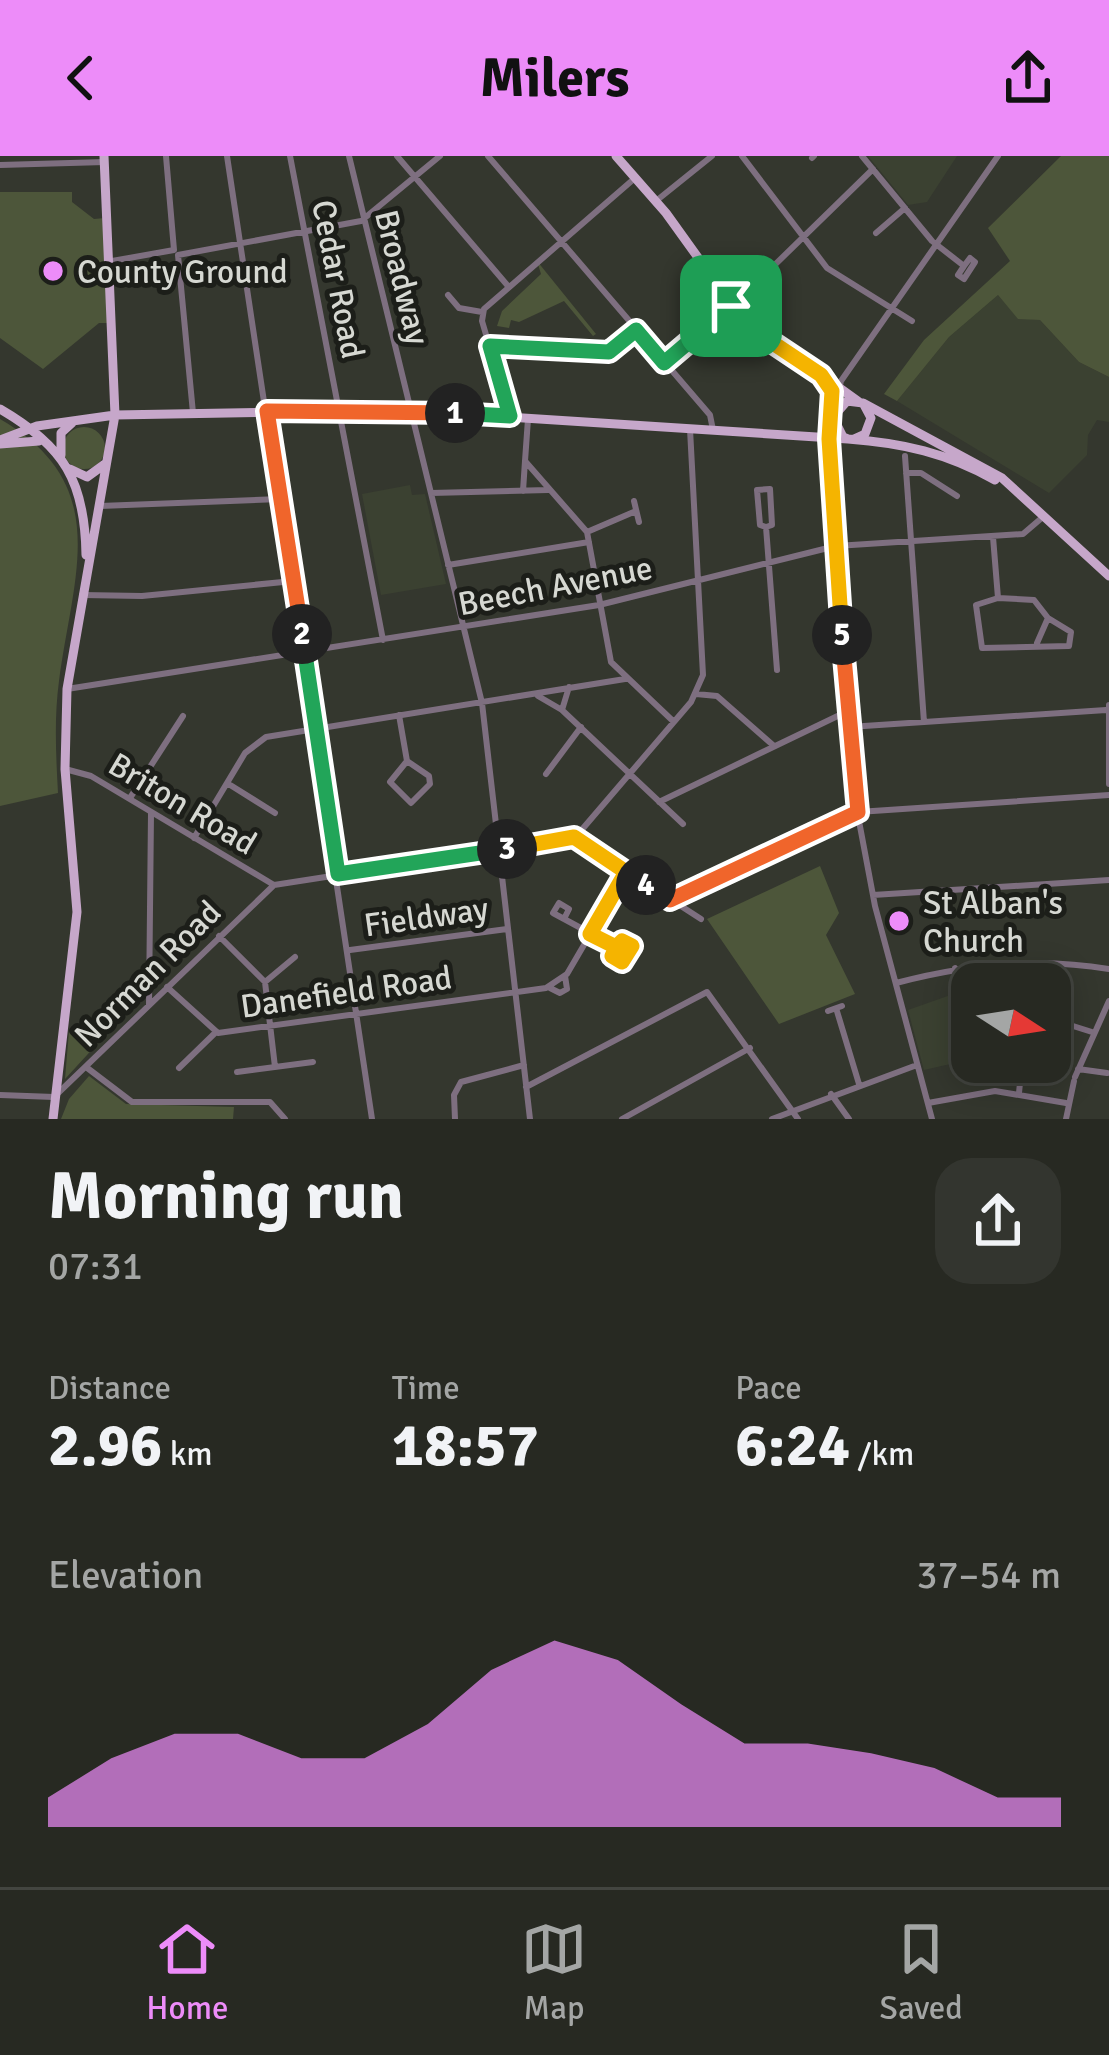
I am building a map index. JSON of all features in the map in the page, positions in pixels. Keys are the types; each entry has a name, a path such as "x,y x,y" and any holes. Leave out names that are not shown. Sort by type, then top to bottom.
{"main road":[{"path":"616,156 656,201 731,306 761,335 858,400 974,460 1013,488 1108,574"},
{"path":"53,1119 77,912 65,769 67,689 113,430 109,416 114,398 112,261 104,159"},
{"path":"821,375 835,429 851,439"},
{"path":"114,398 120,408 134,414"},
{"path":"788,436 821,432 847,401 858,400"},
{"path":"851,439 871,424 858,400"},
{"path":"0,439 0,409 42,425"},
{"path":"0,439 42,425 134,414 412,410 851,439 962,461 1013,488"},
{"path":"113,430 134,414"},
{"path":"14,417 61,454 70,469 82,503 86,572"},
{"path":"88,420 105,430 110,445"},
{"path":"895,420 905,450"},
{"path":"61,454 61,433 72,423"},
{"path":"0,439 45,441"},
{"path":"70,469 87,477 108,460"}],"street":[{"path":"166,156 193,413"},
{"path":"227,156 372,1119"},
{"name":"Cedar Road","path":"290,156 383,640"},
{"name":"Broadway","path":"349,156 482,703 530,1119"},
{"path":"398,156 508,286"},
{"path":"112,261 241,245 364,220 440,156"},
{"path":"488,156 710,415 713,430"},
{"path":"656,201 712,156"},
{"path":"742,156 827,268 912,321"},
{"path":"862,156 938,247 964,266"},
{"path":"932,1119 873,896 858,812 829,439 839,386 998,156"},
{"path":"0,165 104,159"},
{"path":"664,363 731,306 873,169"},
{"path":"482,312 635,178"},
{"path":"875,232 905,208"},
{"path":"448,295 459,308 482,312"},
{"path":"482,312 510,416"},
{"path":"490,346 609,352 636,330"},
{"path":"851,372 858,400"},
{"path":"523,490 528,419"},
{"path":"274,886 574,837 696,694 704,664 690,429"},
{"path":"905,450 923,722"},
{"path":"525,461 587,532 609,658 625,679 674,722"},
{"path":"906,473 921,473 957,496"},
{"path":"770,489 772,525 766,527 760,524 758,490 770,489"},
{"path":"431,493 550,490"},
{"path":"100,506 280,499"},
{"path":"587,532 635,506 639,522"},
{"name":"Beech Avenue","path":"67,689 599,605 836,546 1028,532 1044,516"},
{"path":"766,527 777,670"},
{"path":"993,537 998,598"},
{"path":"448,566 589,542"},
{"path":"81,595 142,596 293,581"},
{"path":"998,598 1030,598 1048,618 1071,632 1071,642 1064,648 1037,643 982,648 976,605 998,598"},
{"path":"1037,643 1048,618"},
{"path":"194,838 245,753 262,739 625,679"},
{"path":"562,710 569,687"},
{"path":"696,694 717,695 773,746"},
{"path":"535,695 562,710 683,824"},
{"path":"849,727 1108,707 1109,784"},
{"path":"659,802 848,711"},
{"path":"399,715 407,761 428,776 430,784 411,803 391,782 407,761"},
{"path":"129,800 183,716"},
{"path":"546,774 580,727"},
{"name":"Briton Road","path":"65,769 84,772 274,886"},
{"path":"227,783 275,813"},
{"path":"670,900 858,812 1109,795"},
{"path":"149,1004 152,813"},
{"path":"574,837 700,919"},
{"name":"Danefield Road","path":"167,987 215,1033 549,987 560,993 567,989 565,976 626,872"},
{"path":"873,896 1109,880"},
{"name":"Norman Road","path":"55,1097 274,886"},
{"path":"564,919 616,947"},
{"name":"Fieldway","path":"350,950 508,929"},
{"path":"219,936 265,982 275,1067"},
{"path":"265,982 295,957"},
{"path":"1071,966 1109,969"},
{"path":"896,983 951,969"},
{"path":"526,1087 704,992 713,995 798,1119"},
{"path":"1066,1119 1066,1102 1109,1001"},
{"path":"835,1009 859,1084"},
{"path":"1071,1027 1092,1033"},
{"path":"179,1068 215,1033"},
{"path":"622,1119 750,1048"},
{"path":"237,1072 313,1062"},
{"path":"455,1119 454,1095 461,1082 524,1065"},
{"path":"772,1119 791,1108 917,1065"},
{"path":"86,1067 132,1102 265,1101 277,1105 285,1119"},
{"path":"1076,1076 1107,1073"},
{"path":"1019,1093 1020,1083"},
{"path":"928,1103 972,1092 1019,1093 1066,1102"},
{"path":"831,1094 849,1119"},
{"path":"0,1095 55,1097"}],"shaded area":[{"path":"868,156 957,156 927,202 908,205"},
{"path":"1061,156 1109,156 1109,377 1079,362 1040,320 1018,319 998,295 949,337 897,401 884,394 924,340 1010,261 988,228"},
{"name":"County Ground","path":"0,192 72,192 72,202 94,219 105,218 107,323 99,323 43,369 0,338"},
{"path":"537,261 596,334 564,301 519,322 511,320 509,328 497,326 502,311 541,274"},
{"path":"998,295 1018,318 1040,320 1079,362 1109,377 1109,422 1097,420 1088,435 1087,455 1049,493 897,401 949,337"},
{"path":"0,419 36,445 59,473 72,503 78,535 57,695 58,793 0,806"},
{"path":"84,427 99,433 105,448 99,463 84,469 69,463 63,448 69,433"},
{"path":"410,485 412,495 425,494 446,584 381,595 362,494"},
{"path":"820,866 839,913 826,935 855,994 779,1024 707,919"},
{"path":"951,995 951,1064 924,1070 908,1010"},
{"path":"69,1031 96,1036 98,1043 65,1079"},
{"path":"89,1076 126,1104 234,1107 233,1119 61,1119 69,1099"}],"place":[{"name":"County Ground","path":"53,271"},
{"name":"St Alban's Church","path":"899,921"}],"route":[{"path":"731,306 664,363 636,330 609,352 490,346 510,416 412,410 267,411 338,874 574,837 626,872 590,934 616,947 622,941 632,946 622,962 612,956 616,947 590,934 626,872 670,900 858,812 829,439 835,406 832,391 821,375 761,335 731,306"}]}
